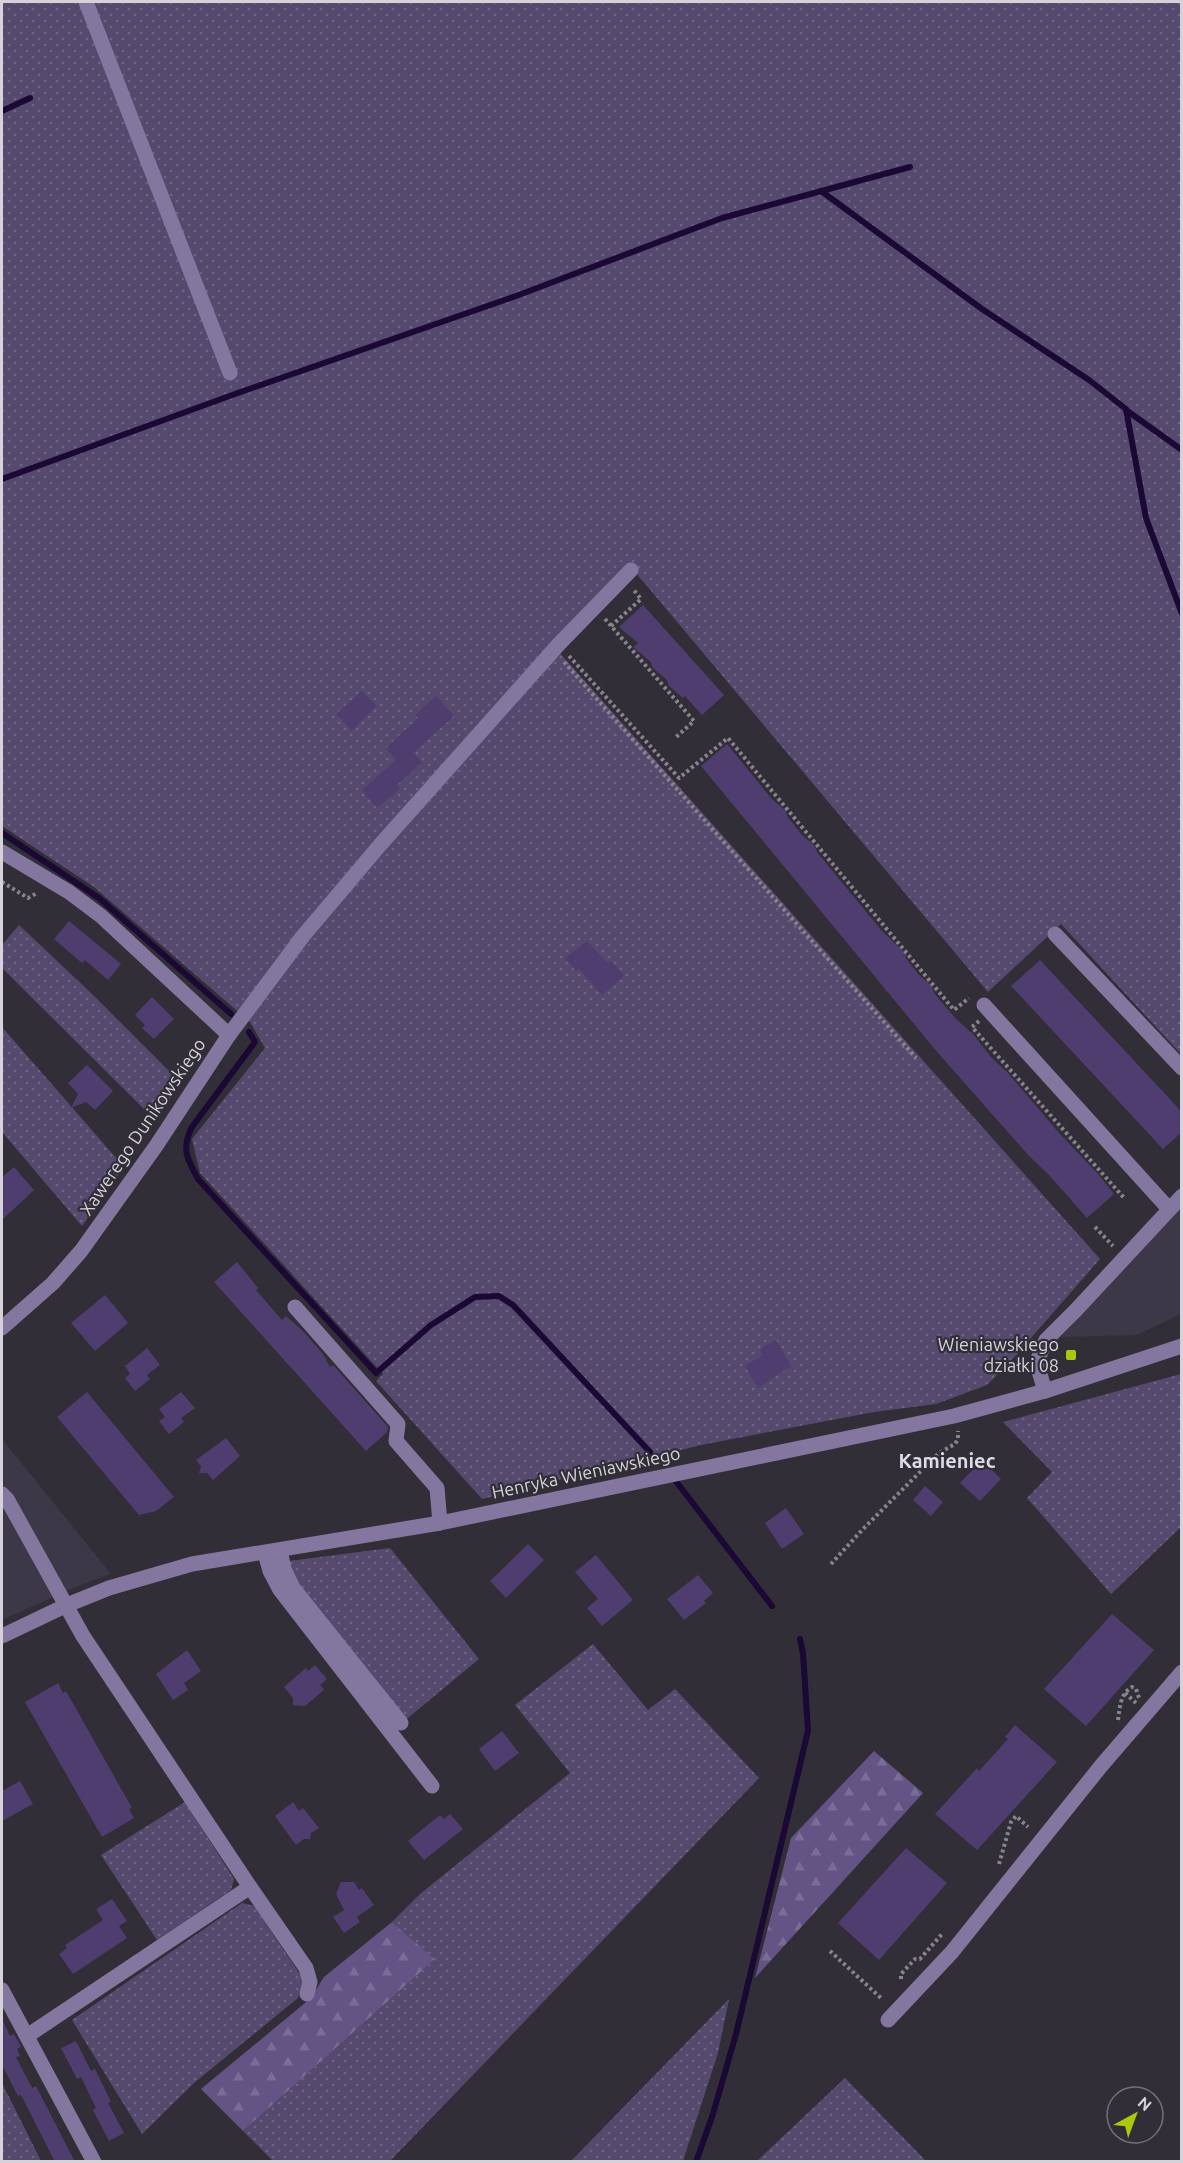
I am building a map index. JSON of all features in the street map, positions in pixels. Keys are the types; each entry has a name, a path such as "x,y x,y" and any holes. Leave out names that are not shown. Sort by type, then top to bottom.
{"street":[{"path":"86,2 230,373"},
{"name":"Xawerego Dunikowskiego","path":"2,1328 53,1282 81,1251 156,1146 229,1035 303,936 380,845 556,647 627,574"},
{"path":"2,852 69,892 101,916 229,1035"},
{"path":"1055,934 1182,1068"},
{"path":"982,1004 1169,1209"},
{"path":"1045,1391 1038,1359 1046,1340 1182,1196"},
{"path":"295,1307 398,1424 396,1441 437,1488 440,1523"},
{"name":"Henryka Wieniawskiego","path":"2,1636 109,1588 192,1564 440,1523 954,1416 1045,1391 1182,1346"},
{"path":"2,1494 67,1605 82,1636 306,1968 310,1982 307,1994"},
{"path":"272,1552 293,1588 401,1723"},
{"path":"272,1552 270,1571 280,1590 432,1786"},
{"path":"888,2020 952,1952 1101,1766 1182,1672"},
{"path":"27,2036 250,1887"},
{"path":"2,1990 94,2162"}],"path":[{"path":"611,626 641,598 627,574"},
{"path":"595,608 694,721 675,738"},
{"path":"556,647 679,778 728,738 954,1010 982,1004"},
{"path":"556,647 916,1058"},
{"path":"2,882 28,898 45,888"},
{"path":"982,1004 972,1027 1125,1199"},
{"path":"1095,1227 1124,1258"},
{"path":"831,1564 939,1453 955,1444 959,1433 954,1416"},
{"path":"1117,1730 1122,1696 1130,1687 1136,1689 1139,1695 1139,1705"},
{"path":"1125,1693 1131,1699"},
{"path":"999,1864 1011,1822 1016,1816 1028,1827"},
{"path":"830,1951 882,1999"}],"shaded area":[{"path":"2,2 1181,2 1181,1054 1061,924 988,992 636,573 558,651 1100,1259 987,1385 936,1404 874,1412 701,1445 482,1499 376,1381 383,1374 200,1173 192,1139 265,1048 250,1022 94,887 2,826"},
{"path":"19,925 181,1083 155,1120 2,968 2,945"},
{"path":"2,1027 124,1167 82,1226 2,1132"},
{"path":"1181,1201 1181,1314 1137,1335 1061,1337"},
{"path":"1181,1374 1181,1527 1111,1594 1027,1498 1052,1472 1003,1422"},
{"path":"2,1439 111,1574 2,1620"},
{"path":"390,1548 479,1659 397,1727 266,1564"},
{"path":"593,1644 648,1710 675,1689 759,1778 390,2161 273,2161 243,2131 435,1959 392,1922 420,1894 570,1773 515,1705"},
{"path":"185,1802 234,1879 231,1890 157,1940 101,1855"},
{"path":"242,1903 254,1906 304,1980 298,1998 194,2083 142,2134 72,2020"},
{"path":"729,1999 718,2053 683,2161 571,2161"},
{"path":"845,2078 926,2161 757,2161"},
{"path":"2,2083 41,2161 2,2161"}],"green space":[{"path":"874,1751 923,1793 755,1978 791,1838"},
{"path":"392,1922 435,1959 243,2131 201,2089 311,1998 324,1977"}],"building":[{"path":"643,605 724,695 702,715 685,696 683,698 668,685 667,680 652,667 651,662 633,647 638,643 619,627"},
{"path":"362,691 376,706 352,731 336,714"},
{"path":"436,696 454,716 413,753 422,762 397,785 400,789 377,808 362,790 396,760 386,748 418,718 415,715"},
{"path":"727,744 772,799 786,811 787,816 802,835 814,845 817,852 882,931 907,955 905,957 919,975 932,986 934,993 956,1019 973,1034 1114,1194 1087,1218 938,1053 701,766"},
{"path":"69,921 121,964 108,980 85,960 82,963 54,939"},
{"path":"587,941 608,963 611,961 624,976 602,995 579,969 576,971 565,958"},
{"path":"1040,960 1182,1112 1182,1132 1163,1149 1011,986"},
{"path":"152,997 174,1019 154,1039 142,1028 145,1025 135,1015"},
{"path":"87,1065 113,1091 95,1110 86,1102 71,1108 78,1094 68,1083"},
{"path":"14,1167 34,1190 2,1220 2,1177"},
{"path":"237,1262 258,1288 256,1290 282,1320 286,1316 303,1331 323,1354 330,1367 334,1366 388,1427 387,1432 366,1451 214,1282"},
{"path":"105,1295 128,1323 95,1351 71,1323"},
{"path":"776,1340 791,1366 758,1388 745,1366 763,1355 760,1349"},
{"path":"147,1348 160,1365 147,1375 150,1379 135,1391 125,1378 130,1374 125,1366"},
{"path":"87,1392 174,1497 156,1511 139,1515 57,1417"},
{"path":"181,1392 195,1408 181,1418 184,1422 169,1434 159,1421 165,1417 159,1409"},
{"path":"226,1438 240,1456 213,1480 207,1473 199,1473 201,1466 196,1460"},
{"path":"982,1460 1001,1479 980,1501 960,1483"},
{"path":"925,1486 943,1502 931,1516 913,1500"},
{"path":"786,1508 804,1534 782,1549 765,1523"},
{"path":"528,1544 544,1560 506,1598 490,1581"},
{"path":"596,1555 633,1600 602,1626 587,1608 598,1599 575,1572"},
{"path":"698,1575 713,1593 704,1601 706,1603 684,1620 667,1599"},
{"path":"1112,1614 1154,1650 1086,1726 1044,1689"},
{"path":"187,1650 201,1671 184,1683 188,1690 173,1700 156,1674"},
{"path":"315,1665 327,1679 320,1685 324,1690 305,1706 293,1705 293,1698 284,1687 306,1668 308,1671"},
{"path":"58,1683 63,1693 66,1691 132,1808 129,1809 134,1818 102,1837 25,1702"},
{"path":"1015,1725 1057,1762 977,1850 935,1814 977,1768 979,1771 1008,1739 1005,1737"},
{"path":"502,1731 519,1753 495,1771 479,1749"},
{"path":"20,1781 33,1804 2,1821 2,1791"},
{"path":"293,1802 299,1811 303,1808 319,1828 311,1833 310,1839 304,1839 296,1845 275,1816"},
{"path":"450,1814 463,1829 424,1860 408,1841 440,1815 444,1819"},
{"path":"906,1848 947,1883 879,1960 838,1923"},
{"path":"341,1882 354,1882 359,1890 362,1888 374,1905 357,1917 360,1922 344,1933 333,1917 344,1910 336,1894"},
{"path":"112,1899 127,1921 119,1926 127,1938 73,1974 59,1954 67,1948 65,1945 103,1920 96,1909"},
{"path":"2,2019 10,2036 14,2034 21,2047 17,2049 20,2056 16,2057 32,2088 36,2086 75,2162 55,2162 21,2095 18,2096 2,2065"},
{"path":"76,2041 91,2071 95,2069 111,2102 108,2103 124,2133 109,2141 93,2110 96,2108 81,2077 77,2079 61,2048"}],"waterway":[{"path":"2,111 30,98"},
{"path":"2,479 235,394 516,296 722,218 910,167"},
{"path":"821,191 982,309 1089,380 1126,409 1146,518 1182,614"},
{"path":"1126,410 1182,450"},
{"path":"2,833 99,898 231,1014"},
{"path":"249,1032 255,1042 192,1127 186,1147 188,1159 198,1179 376,1373 431,1325 475,1297 499,1296 513,1305 650,1452"},
{"path":"675,1480 772,1606"},
{"path":"696,2162 713,2114 736,2034 808,1731 800,1639"}],"place":[{"name":"Wieniawskiego działki 08","path":"1071,1355"}],"district":[{"name":"Kamieniec","path":"947,1461"}]}
